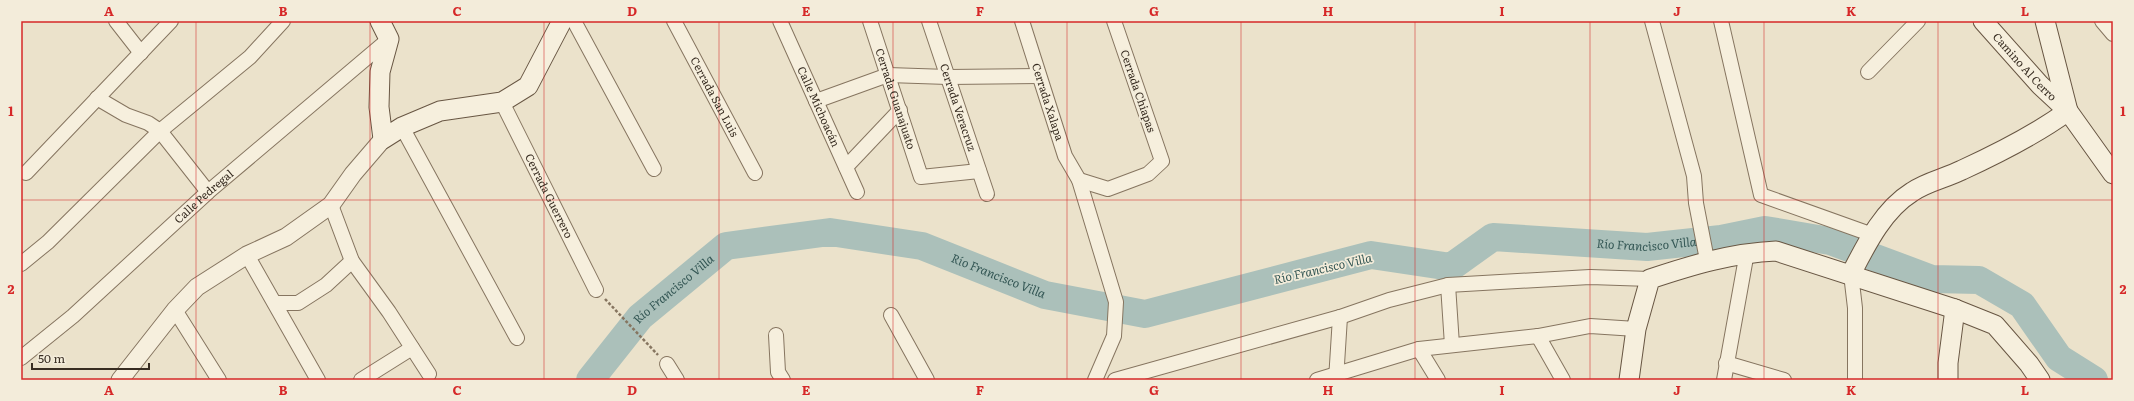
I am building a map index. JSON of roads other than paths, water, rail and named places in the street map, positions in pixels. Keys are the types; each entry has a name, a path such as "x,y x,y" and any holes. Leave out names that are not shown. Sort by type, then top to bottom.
{"main road":[{"path":"380,21 389,39 380,72 379,107 384,139 402,127 440,111 502,102 528,86 562,21"},
{"name":"Camino Al Cerro","path":"1983,21 2040,85 2068,111"},
{"path":"2045,21 2068,111 2113,174"},
{"path":"1851,274 1872,235 1888,214 1912,192 1962,170 2020,141 2068,111"},
{"path":"1629,380 1636,329 1650,279 1707,260 1747,252 1776,251 1851,274 1955,309 1995,325 2029,364 2040,380"},
{"path":"1948,380 1948,363 1955,309"}],"street":[{"path":"116,21 141,53"},
{"path":"26,174 171,21"},
{"path":"21,264 48,242 160,131 250,58 283,21"},
{"path":"574,21 654,169"},
{"name":"Cerrada San Luis","path":"674,21 755,173"},
{"name":"Calle Michoacán","path":"780,21 857,192"},
{"name":"Cerrada Guanajuato","path":"870,21 921,177 979,171"},
{"name":"Cerrada Veracruz","path":"929,21 987,194"},
{"name":"Cerrada Xalapa","path":"1022,21 1065,156 1079,180 1116,302 1114,336 1094,380"},
{"name":"Cerrada Chiapas","path":"1079,180 1108,189 1148,174 1162,162 1114,21"},
{"path":"1652,21 1694,176 1696,203 1707,260"},
{"path":"1721,21 1761,195 1872,235"},
{"path":"1868,72 1918,21"},
{"path":"2102,21 2113,34"},
{"name":"Calle Pedregal","path":"21,358 73,316 208,192 389,39"},
{"path":"816,101 888,75 948,77 1039,76"},
{"path":"97,98 126,115 148,123 160,131 208,192"},
{"name":"Cerrada Guerrero","path":"502,102 596,290"},
{"path":"846,167 900,110"},
{"path":"402,127 517,338"},
{"path":"120,380 176,310 197,287 247,255 286,237 331,205 353,174 384,139"},
{"path":"331,205 352,261 429,374"},
{"path":"1724,380 1747,252"},
{"path":"247,255 318,380"},
{"path":"275,304 298,303 326,285 352,261"},
{"path":"1851,274 1855,308 1855,380"},
{"path":"1115,380 1340,317 1389,300 1448,285 1590,277 1650,279"},
{"path":"1448,285 1452,345"},
{"path":"176,310 219,380"},
{"path":"891,315 927,379"},
{"path":"1335,377 1340,317"},
{"path":"1317,380 1335,377 1419,349 1538,336 1590,326 1636,329"},
{"path":"776,335 778,372 783,380"},
{"path":"1538,336 1563,380"},
{"path":"361,380 412,348"},
{"path":"1419,349 1438,380"},
{"path":"667,364 677,380"},
{"path":"1726,364 1784,380"}],"waterway":[{"name":"Río Francisco Villa","path":"590,380 640,317 726,246 830,232 922,246 1045,295 1145,314 1371,255 1451,267 1493,237 1647,247 1721,239 1765,230 1830,241 1932,279 1979,280 2022,305 2059,358 2094,380"}]}
